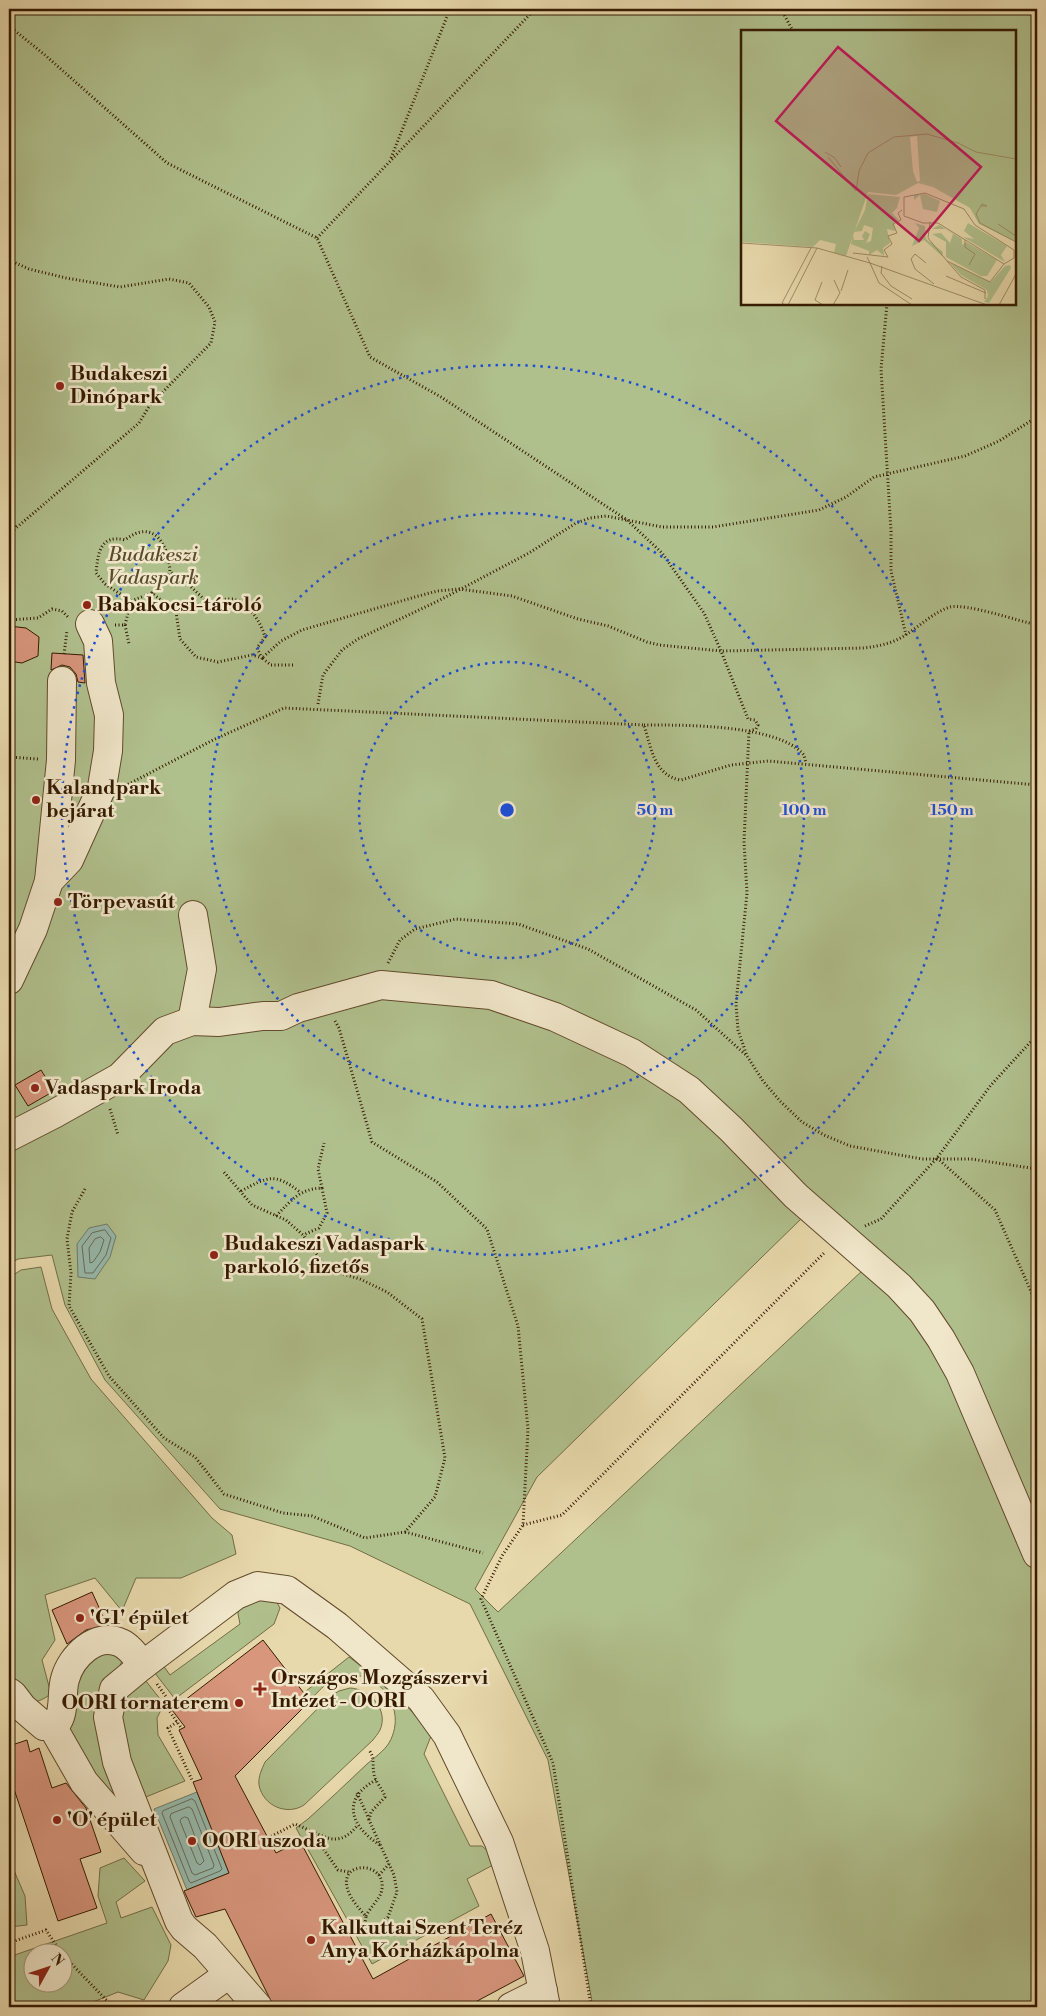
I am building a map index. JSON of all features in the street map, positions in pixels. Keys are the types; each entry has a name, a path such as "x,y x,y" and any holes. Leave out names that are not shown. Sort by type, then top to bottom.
{"street":[{"path":"50,881 69,860 102,787 108,751 109,715 101,683 98,641 80,621"},
{"path":"9,980 32,929 50,881 61,760 62,681"},
{"path":"192,1021 202,969 193,915"},
{"path":"9,1137 120,1077 165,1031 192,1021 219,1022 262,1016 281,1016 323,1000 381,985 490,996 555,1017 632,1053 689,1090 731,1129 796,1196 899,1286 922,1311 960,1374 1037,1554"},
{"path":"258,2007 205,1946 184,1928 179,1921 117,1762 108,1718 114,1689 236,1595 258,1586 287,1590 337,1626 421,1699 446,1735 499,1842 535,1951 545,1999 512,2007"},
{"path":"9,1692 23,1708 44,1726 52,1726 58,1721 61,1711 64,1680 71,1664 88,1647 110,1640 121,1643 143,1665"},
{"path":"52,1726 84,1782 156,1866"},
{"path":"183,2007 229,1974"}],"path":[{"path":"390,161 450,9"},
{"path":"317,238 535,9"},
{"path":"781,9 792,30"},
{"path":"9,26 46,55 167,163 317,238 370,358 441,397 627,520 662,553 704,613 748,719 757,723 756,729 749,730 692,725 644,725 284,708 213,740 113,793 98,795"},
{"path":"9,260 29,269 66,278 120,287 169,279 189,283 209,307 215,322 211,343 150,405 139,423 9,534"},
{"path":"887,305 881,369 888,473 891,571 906,635"},
{"path":"318,704 323,675 342,650 358,639 440,600 529,553 576,523 590,518 606,516 662,527 690,528 819,510 831,505 874,477 965,456 999,441 1037,417"},
{"path":"9,513 16,528"},
{"path":"147,532 159,537 166,546 170,558 170,572 152,593 131,600 104,584 96,572 98,552 107,540 117,538 125,540 134,533 147,532"},
{"path":"170,572 186,582 210,605"},
{"path":"262,658 281,641 302,630 414,596 459,589 512,596 578,619 608,626 659,645 721,651 864,648 886,645 906,635 937,613 952,606 969,608 1037,625"},
{"path":"152,593 176,612 180,638 196,657 218,662 252,655 262,658 271,665 293,665"},
{"path":"176,612 184,604 210,605 229,599 243,602 262,625 265,637 257,648 262,658"},
{"path":"129,644 125,625 131,600"},
{"path":"9,620 38,618 52,609 62,611 80,621 125,625"},
{"path":"64,654 80,621"},
{"path":"644,725 655,760 661,770 674,779 691,778 731,765 768,761 1037,785"},
{"path":"749,730 746,763 747,784 744,842 747,893 736,1004 738,1030 747,1056 763,1081 802,1122 824,1135 850,1146 914,1158 971,1158 1037,1169"},
{"path":"749,730 795,748 804,755 806,764"},
{"path":"9,757 61,760"},
{"path":"381,985 388,961 400,940 414,929 456,919 518,924 588,948 696,1010 747,1056"},
{"path":"323,1000 339,1028 372,1142 437,1182 487,1230 518,1326 528,1429 523,1525 502,1556 481,1600 553,1763 591,2007"},
{"path":"523,1525 562,1515 842,1235 881,1218 937,1158 991,1085 1037,1035"},
{"path":"303,1235 319,1228 327,1213 318,1169 324,1143"},
{"path":"937,1158 995,1210 1037,1305"},
{"path":"223,1171 252,1205 286,1220 303,1235 324,1265 333,1271 360,1279 387,1292 422,1319 445,1458 435,1497 405,1532"},
{"path":"241,1191 271,1178 285,1181 300,1192"},
{"path":"276,1216 300,1192 313,1188 322,1188"},
{"path":"85,1189 72,1212 67,1239 71,1273 69,1306 109,1376 164,1438 195,1457 224,1494 283,1513 312,1516 365,1538 405,1532 483,1553"},
{"path":"143,1665 167,1698 168,1709 182,1729"},
{"path":"177,1722 168,1728 192,1780"},
{"path":"369,1750 374,1756 374,1776 382,1788 385,1797 371,1812 369,1820"},
{"path":"376,1780 357,1794 353,1812 357,1826 369,1838 381,1846"},
{"path":"357,1794 390,1864 397,1892 388,1917 377,1927 364,1931 366,1916 381,1892 382,1883 379,1875 367,1867 358,1867 349,1872 345,1880 347,1889 356,1905 366,1916"},
{"path":"268,1838 295,1824 327,1839 336,1840 346,1837 357,1826"},
{"path":"311,1831 338,1870 349,1872"},
{"path":"379,1875 390,1864"},
{"path":"9,1943 46,1930 55,1944"},
{"path":"72,1964 113,2007"}],"green space":[{"name":"Budakeszi Vadaspark","path":"9,9 1037,9 1037,2007 593,2007 548,1760 470,1604 350,1546 220,1509 105,1380 65,1305 52,1255 18,1259 9,1264","holes":["803,1217 863,1270 498,1612 475,1589 537,1477"]},
{"path":"41,1267 52,1309 91,1379 212,1518 232,1535 236,1554 181,1578 136,1578 122,1611 95,1578 45,1595 55,1640 42,1660 51,1694 34,1702 25,1700 9,1689 9,1278 21,1270"},
{"path":"274,1597 280,1608 274,1624 175,1699 151,1668 160,1661 170,1675 240,1624 238,1614 239,1602"},
{"path":"110,1652 122,1661 118,1670 101,1687 140,1838 89,1777 69,1729 80,1668 94,1656"},
{"path":"349,1657 393,1693 412,1712 431,1736 424,1754 470,1846 482,1846 491,1854 493,1865 467,1879 479,1906 372,1964 296,1828 384,1749 389,1743 394,1729 395,1714 391,1701 373,1681 360,1676 347,1675 332,1680 312,1698 306,1691"},
{"path":"142,1676 164,1704 157,1718 158,1735 185,1781 141,1799 119,1743 120,1692"},
{"path":"350,1688 357,1689 371,1696 380,1708 382,1722 380,1730 373,1740 304,1805 297,1808 283,1809 265,1799 259,1782 265,1762 329,1697 339,1691"},
{"path":"124,1858 145,1881 116,1902 121,1918 152,1907 171,1945 168,1961 144,2000 118,1992 93,2002 93,2007 9,2007 9,1957 22,1952 22,1994 72,1994 72,1944 46,1944 107,1923 98,1896 100,1868"},
{"path":"9,1859 25,1896 27,1925 9,1927"}],"water":[{"path":"107,1224 116,1236 110,1257 95,1279 78,1277 77,1244 89,1228"},
{"name":"OORI uszoda","path":"197,1792 229,1873 187,1890 154,1809"}],"building":[{"path":"9,626 26,628 39,637 38,656 22,663 9,661"},
{"path":"52,653 83,655 85,683 78,682 76,674 70,667 62,665 51,670"},
{"name":"Vadaspark Iroda","path":"41,1070 54,1091 28,1106 15,1085"},
{"name":"'G1' épület","path":"92,1592 107,1625 86,1630 67,1644 52,1610"},
{"path":"263,1640 310,1701 235,1776 276,1853 300,1841 373,1979 491,1914 524,1976 466,2007 274,2007 225,1909 196,1917 184,1891 229,1873 193,1782 202,1779 179,1730 185,1727 172,1710"},
{"name":"'O' épület","path":"27,1740 30,1752 39,1748 52,1788 66,1783 86,1808 101,1852 80,1859 97,1908 58,1921 9,1774 9,1746"}],"place":[{"name":"Budakeszi Dinópark","path":"60,386"},
{"name":"Babakocsi-tároló","path":"87,605"},
{"name":"Kalandpark bejárat","path":"36,800"},
{"name":"Törpevasút","path":"58,902"},
{"name":"Vadaspark Iroda","path":"35,1088"},
{"name":"Budakeszi Vadaspark parkoló, fizetős","path":"214,1255"},
{"name":"'G1' épület","path":"80,1618"},
{"name":"Országos Mozgásszervi Intézet - OORI","path":"260,1689"},
{"name":"OORI tornaterem","path":"239,1703"},
{"name":"'O' épület","path":"57,1820"},
{"name":"OORI uszoda","path":"192,1841"},
{"name":"Kalkuttai Szent Teréz Anya Kórházkápolna","path":"311,1940"}]}
